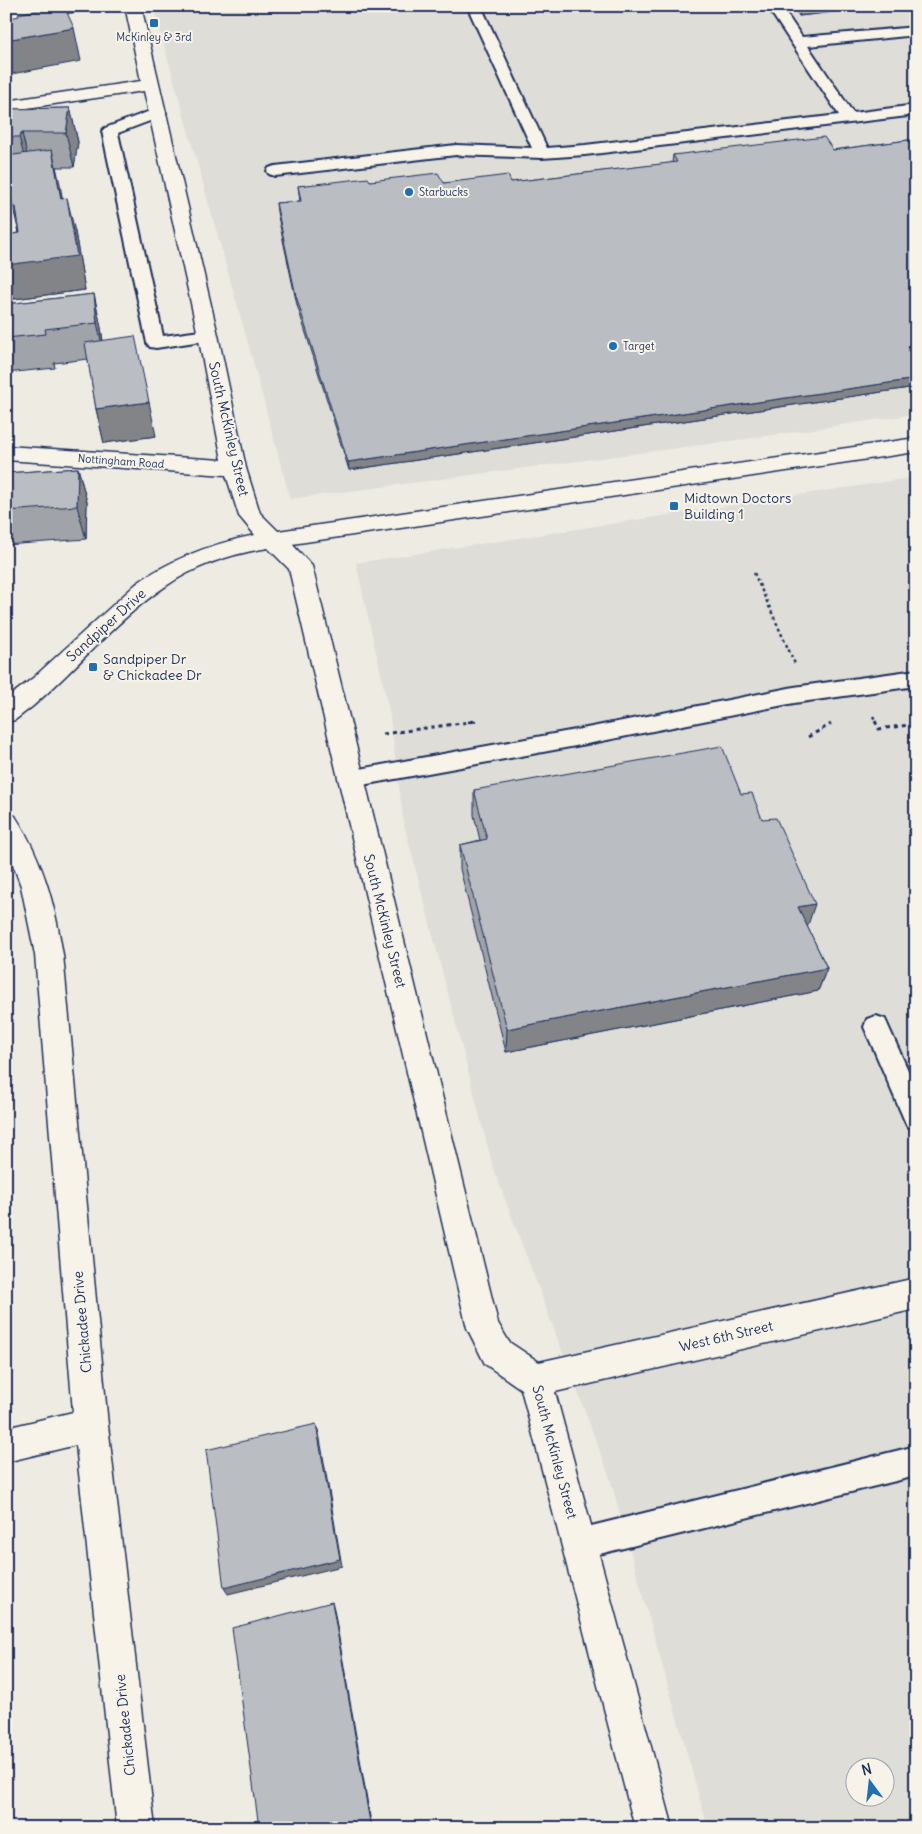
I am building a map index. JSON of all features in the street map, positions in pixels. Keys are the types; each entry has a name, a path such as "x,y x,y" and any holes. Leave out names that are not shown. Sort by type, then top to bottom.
{"street":[{"path":"6,14 80,6"},
{"name":"South McKinley Street","path":"133,6 208,335 235,468 250,516 300,566 483,1328 497,1353 535,1378 654,1828"},
{"path":"6,106 150,85"},
{"name":"Sandpiper Drive","path":"6,713 56,671 145,589 189,564 221,550 274,539 916,445"},
{"name":"Nottingham Road","path":"6,454 235,468"},
{"name":"Chickadee Drive","path":"6,823 14,834 31,874 42,914 49,955 91,1424 136,1828"},
{"name":"West 6th Street","path":"535,1378 582,1370 916,1293"},
{"path":"6,1445 91,1424"}],"lane":[{"path":"474,6 542,153"},
{"path":"774,6 849,118"},
{"path":"799,42 916,31"},
{"path":"275,171 456,150 542,153 585,150 916,110"},
{"path":"158,113 110,131 156,343 208,335"},
{"path":"350,778 512,750 748,702 872,682 916,678"},
{"path":"876,1026 916,1118"},
{"path":"579,1544 916,1461"}],"path":[{"path":"754,574 797,668"},
{"path":"872,712 879,729 916,724"},
{"path":"383,734 479,720"},
{"path":"808,737 838,720"}],"shaded area":[{"path":"153,6 916,6 916,414 746,439 290,499"},
{"path":"916,477 916,1828 708,1828 610,1478 493,1167 404,824 389,710 356,563"}],"building":[{"path":"64,6 74,28 6,40 6,19 19,16 18,14"},
{"path":"70,108 66,133 22,133 19,137 6,137 6,109"},
{"name":"Target","path":"824,137 833,150 916,139 916,379 348,462 296,296 276,203 301,201 298,186 368,178 370,181 438,173 444,183 508,175 511,182 677,162 673,155"},
{"path":"52,150 61,199 67,198 77,256 6,265 6,235 20,233 16,207 13,207 6,156"},
{"path":"94,294 97,323 45,329 46,334 6,338 6,304"},
{"path":"135,336 149,402 96,409 85,343"},
{"path":"78,468 77,506 6,511 6,473"},
{"path":"722,746 741,794 752,793 762,819 776,818 815,904 798,907 827,968 507,1029 460,845 487,839 474,790"},
{"path":"316,1424 340,1559 224,1588 206,1450"},
{"path":"332,1602 371,1828 259,1828 232,1628"}],"place":[{"name":"McKinley & 3rd","path":"154,23"},
{"name":"Starbucks","path":"409,192"},
{"name":"Target","path":"613,346"},
{"name":"Midtown Doctors Building 1","path":"674,506"},
{"name":"Sandpiper Dr & Chickadee Dr","path":"93,667"}]}
